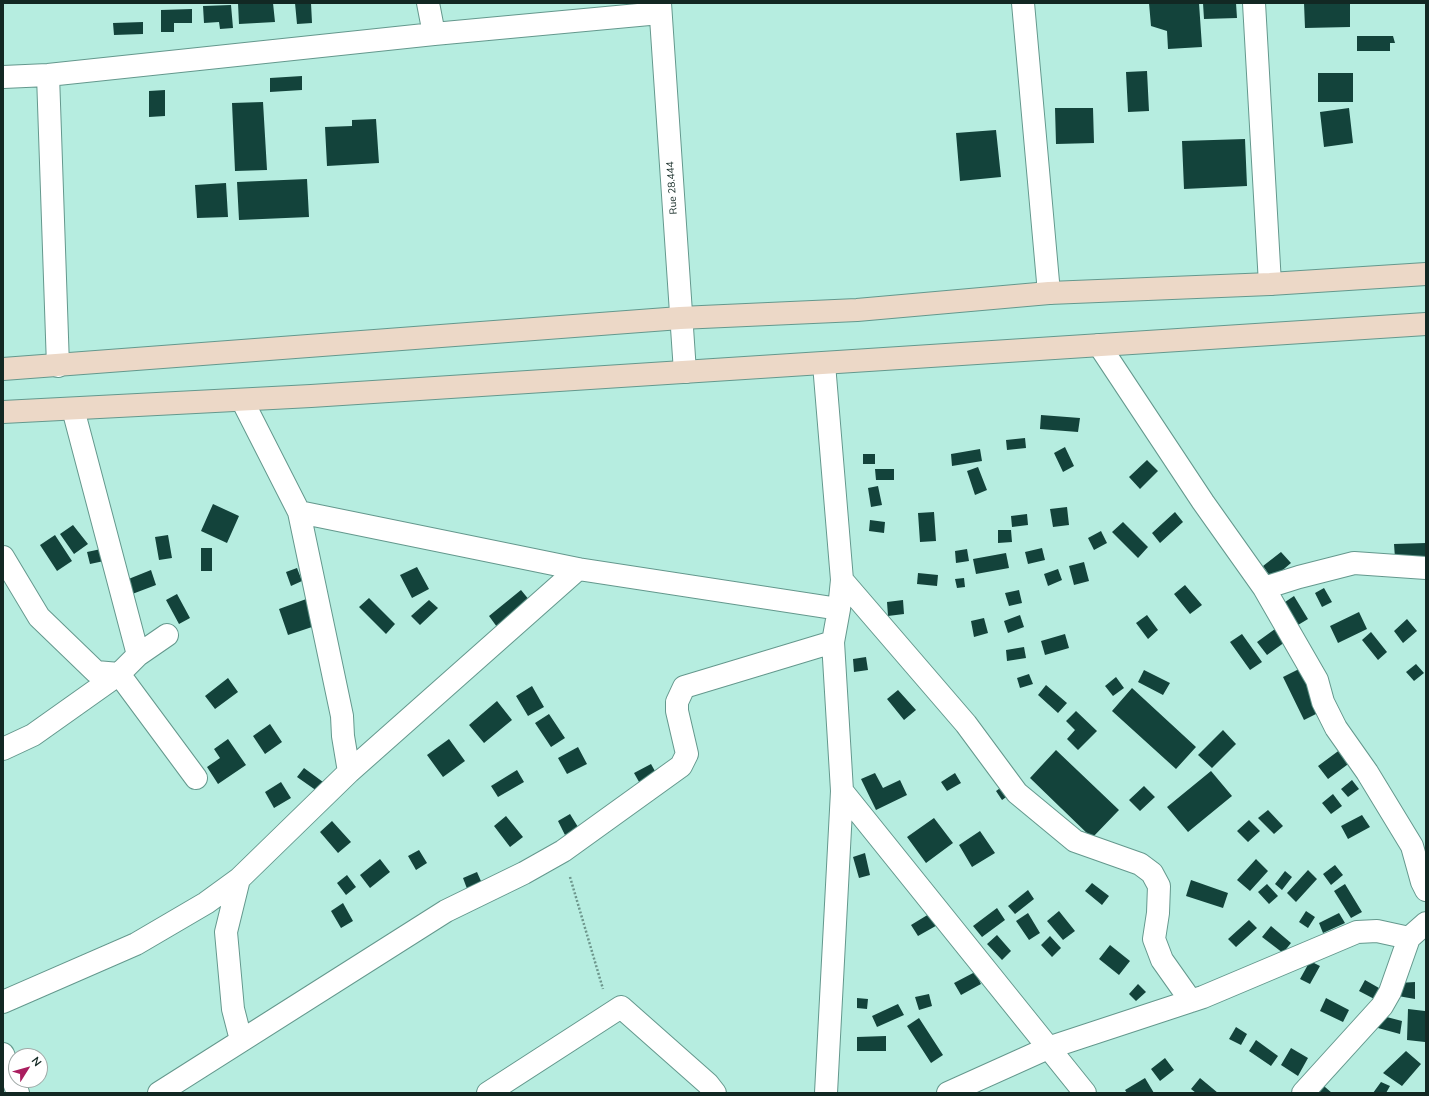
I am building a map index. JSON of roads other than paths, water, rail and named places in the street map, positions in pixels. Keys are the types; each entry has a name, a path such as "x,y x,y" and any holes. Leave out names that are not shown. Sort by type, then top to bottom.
{"main road":[{"path":"3,369 680,318 857,310 1048,293 1270,284 1426,274"},
{"path":"3,412 242,400 824,364 1426,324"}],"street":[{"path":"428,3 434,34"},
{"path":"1023,3 1048,293"},
{"path":"1254,3 1270,284"},
{"path":"3,77 48,75 434,34 660,8"},
{"name":"Rue 28.444","path":"660,8 680,318 685,372"},
{"path":"48,75 58,366"},
{"path":"1099,345 1203,502 1264,588 1317,680 1323,702 1336,728 1367,772 1419,840 1422,882 1426,890"},
{"path":"824,364 842,580 833,642 842,791 826,1093"},
{"path":"242,400 299,512 342,716 343,736 349,772"},
{"path":"73,409 138,655"},
{"path":"299,512 578,569 839,609"},
{"path":"3,557 39,617 96,672 119,674 196,778"},
{"path":"1264,588 1299,576 1354,564 1426,568"},
{"path":"3,1002 136,944 206,903 239,879 349,772 578,569"},
{"path":"842,580 966,724 1017,793 1075,841 1140,864 1152,873 1159,886 1158,913 1154,939 1162,960 1191,1002"},
{"path":"3,749 33,734 119,674 138,655 167,635"},
{"path":"159,1093 446,911 524,873 563,851 682,766 687,754 677,711 678,702 684,687 833,642"},
{"path":"842,791 1085,1093"},
{"path":"239,879 226,932 233,1009 241,1040"},
{"path":"1303,1093 1382,1006 1390,992 1409,938 1426,923"},
{"path":"948,1093 1048,1048 1191,1002 1357,932 1377,931 1409,938"},
{"path":"488,1093 621,1007 708,1084 715,1093"},
{"path":"3,1054 8,1073"}]}
